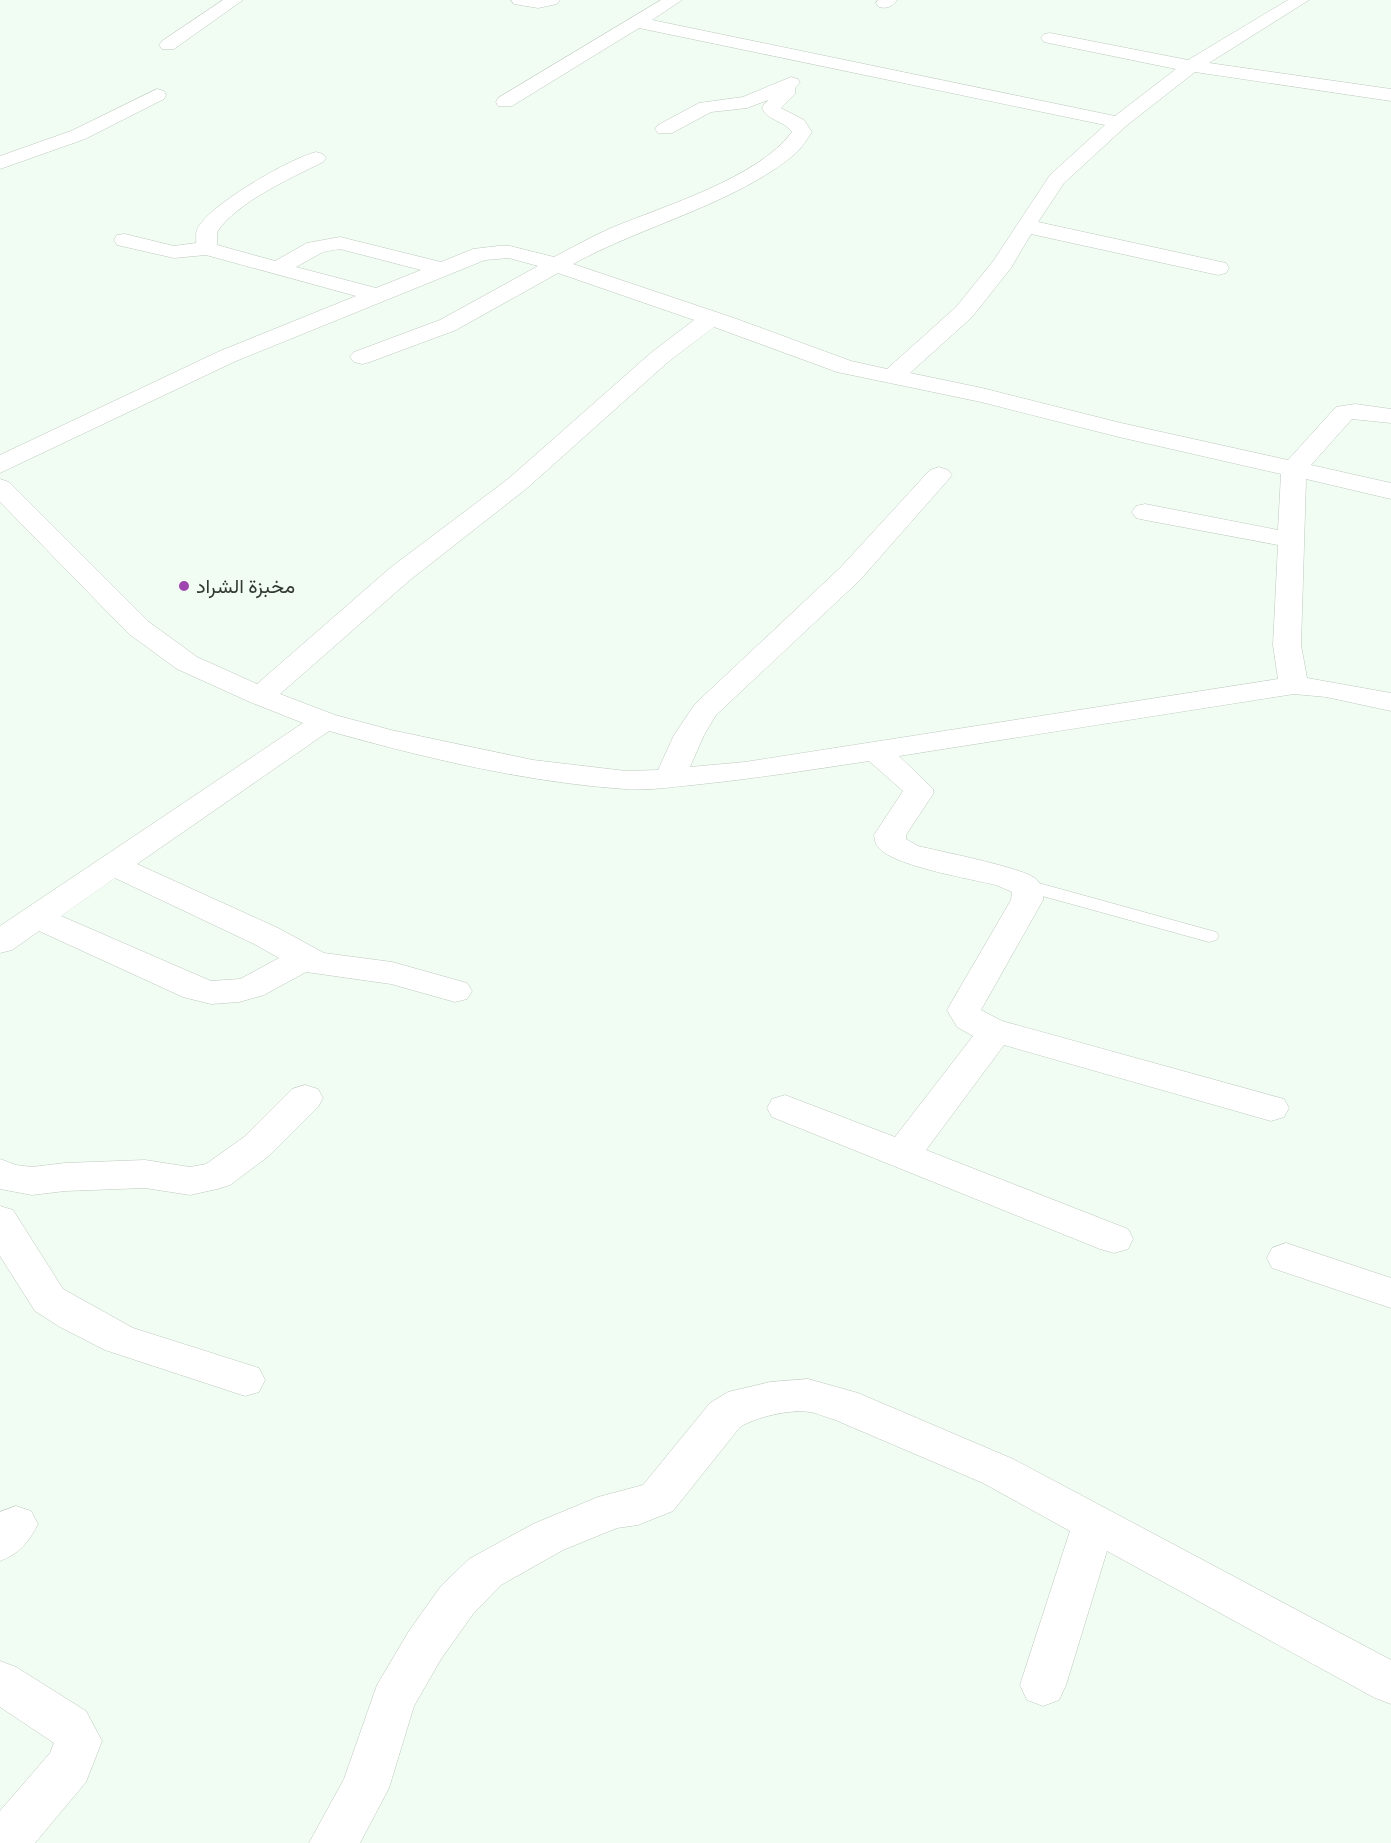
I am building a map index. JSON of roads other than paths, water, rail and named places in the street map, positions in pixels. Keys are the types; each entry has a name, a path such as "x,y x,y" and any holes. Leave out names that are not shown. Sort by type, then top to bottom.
{"street":[{"path":"168,45 234,0"},
{"path":"520,0 538,3 551,0"},
{"path":"504,102 673,0"},
{"path":"892,376 964,312 1003,263 1025,226 1058,179 1119,122 1191,66 1300,0"},
{"path":"637,22 1119,122"},
{"path":"1050,38 1191,66 1391,96"},
{"path":"665,129 706,107 747,102 833,64"},
{"path":"362,357 459,320 595,243 729,186 787,152 799,140 802,132 797,124 772,111 771,106 786,94 785,86"},
{"path":"0,163 78,135 157,95"},
{"path":"206,249 208,239 206,232 212,221 266,184 316,158"},
{"path":"1025,226 1218,268"},
{"path":"125,240 174,252 206,249 377,295"},
{"path":"279,268 314,246 340,243 443,269"},
{"path":"0,465 228,356 443,269 481,255 510,252 711,318 845,367 982,395 1119,430 1391,491"},
{"path":"260,696 400,574 516,484 660,357 711,318"},
{"path":"1294,685 1287,645 1294,469 1345,412 1355,411 1391,416"},
{"path":"669,779 689,735 705,710 850,574 939,475"},
{"path":"0,487 139,628 187,663 260,696 326,721 413,745 533,769 595,778 669,779 884,758 1294,685 1326,688 1387,701"},
{"path":"1145,512 1292,540"},
{"path":"0,942 326,721"},
{"path":"884,758 918,789 918,794 890,835 891,843 898,850 1007,878 1024,885 1028,892 1027,900 964,1010 967,1018 976,1025 996,1032 1271,1108"},
{"path":"113,865 266,936 303,958 319,964 392,973 455,992"},
{"path":"36,917 195,989 214,995 256,986 303,958"},
{"path":"902,1155 996,1032"},
{"path":"0,1173 8,1178 32,1181 66,1177 145,1174 190,1181 217,1175 257,1146 305,1098"},
{"path":"785,1108 1114,1239"},
{"path":"0,1220 49,1300 57,1306 119,1340 245,1380"},
{"path":"1286,1258 1391,1293"},
{"path":"333,1843 364,1788 393,1700 425,1645 457,1600 486,1572 548,1537 613,1510 638,1507 658,1498 725,1415 743,1404 808,1395 843,1405 998,1471 1391,1683"},
{"path":"1043,1685 1094,1524"},
{"path":"0,1682 69,1726 78,1741 69,1766 4,1843"}],"lane":[{"path":"1024,885 1209,936"}],"place":[{"name":"مخبزة الشراد","path":"184,586"}]}
